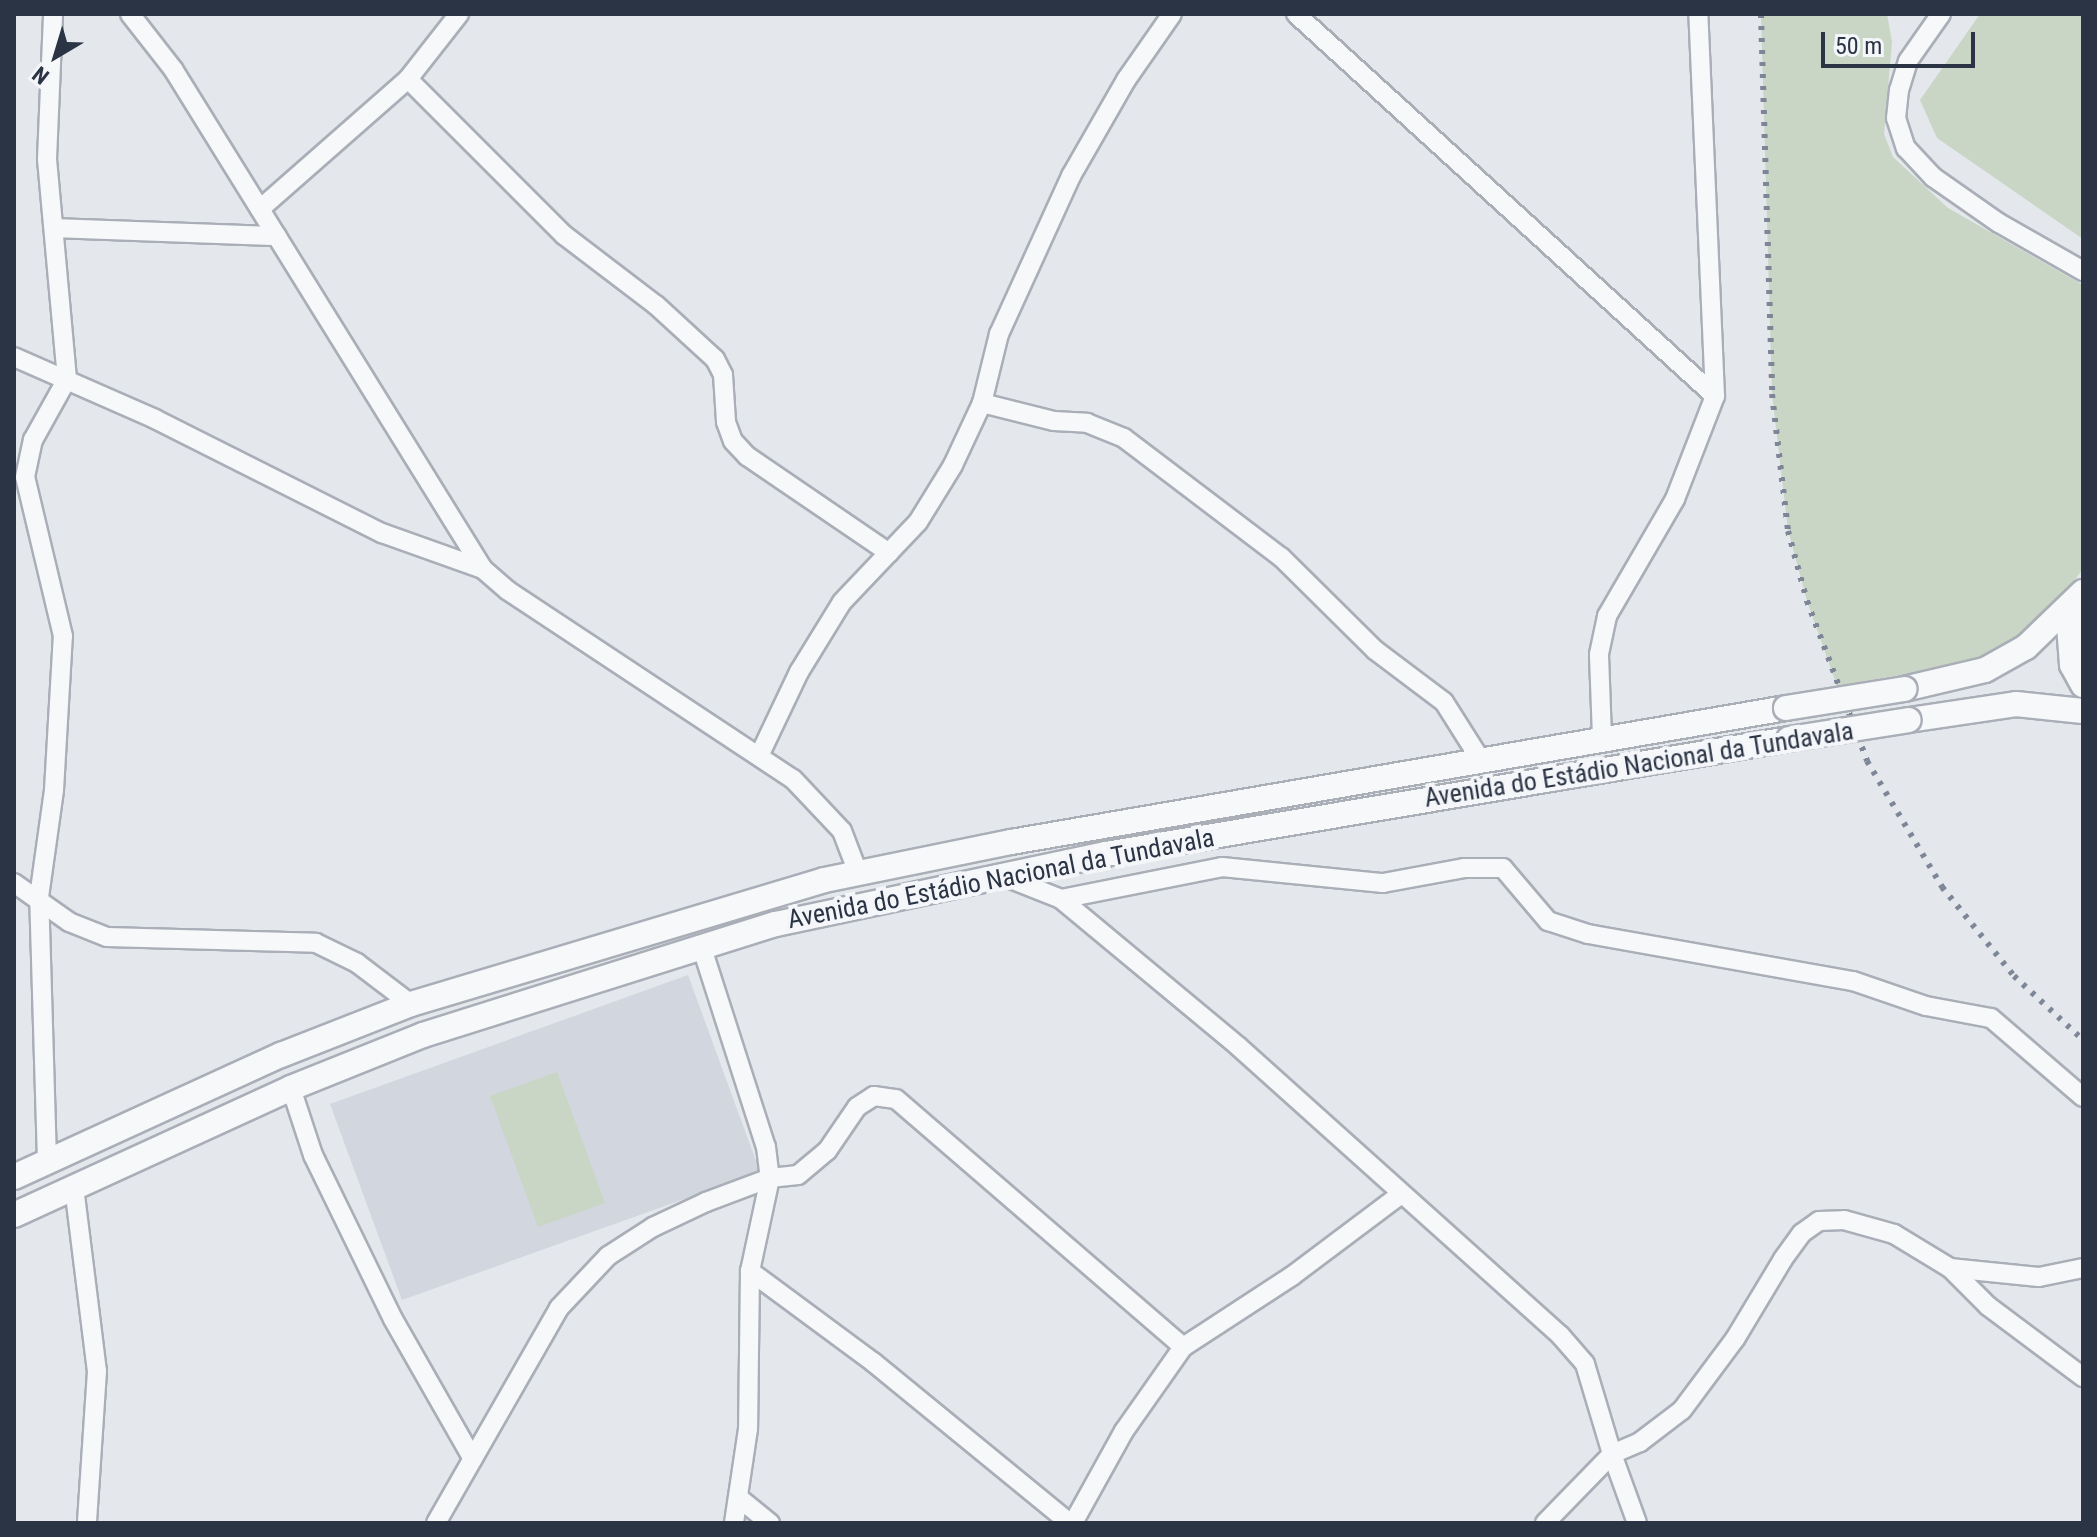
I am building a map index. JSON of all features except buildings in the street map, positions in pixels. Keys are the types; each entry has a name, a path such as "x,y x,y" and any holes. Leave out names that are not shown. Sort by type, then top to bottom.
{"street":[{"path":"47,1161 39,897 54,790 63,636 25,477 33,440 67,379 47,159 53,14"},
{"path":"130,14 173,69 483,569 507,590 760,754 821,805 842,831 858,873"},
{"path":"260,209 408,79 459,14"},
{"path":"760,754 799,672 842,602 918,522 982,403 999,334 1071,176 1126,80 1172,14"},
{"path":"1296,14 1715,396"},
{"path":"1602,737 1599,654 1607,616 1675,499 1715,396 1698,14"},
{"path":"1941,14 1908,61 1899,90 1896,118 1906,148 1933,177 1999,223 2083,271"},
{"path":"408,79 564,235 656,305 715,359 723,375 726,422 733,441 747,456 889,553"},
{"path":"55,228 277,236"},
{"path":"14,357 67,379 382,533 483,569"},
{"path":"982,403 1054,421 1087,423 1124,438 1281,557 1375,650 1444,702 1480,759"},
{"path":"2081,594 2069,625 2072,665 2083,685"},
{"name":"Avenida do Estádio Nacional da Tundavala","path":"14,1177 281,1055 411,1004 671,923 858,873 1602,737 1962,679 2026,647 2081,594"},
{"name":"Avenida do Estádio Nacional da Tundavala","path":"14,1215 291,1088 423,1035 701,945 840,908 1000,875 1789,739 1984,709 2046,704 2083,711"},
{"path":"1061,899 1222,867 1383,883 1464,868 1503,868 1548,921 1588,934 1853,981 1926,1006 1991,1018 2083,1097"},
{"path":"1000,875 1061,899 1239,1047 1400,1195 1560,1335 1585,1364 1637,1523"},
{"path":"14,883 39,897 69,922 107,937 316,943 357,963 411,1004"},
{"path":"701,945 766,1147 770,1178 750,1271 748,1429 734,1523"},
{"path":"291,1088 313,1155 393,1319 473,1459"},
{"path":"436,1523 559,1308 608,1256 653,1227 770,1178 798,1175 827,1151 857,1107 874,1096 896,1099 1183,1347"},
{"path":"74,1187 97,1371 87,1523"},
{"path":"750,1271 873,1362 1071,1523 1124,1431 1183,1347 1292,1276 1400,1195"},
{"path":"1545,1523 1612,1454 1640,1442 1682,1410 1735,1339 1783,1259 1802,1233 1819,1221 1844,1220 1894,1234 1950,1268 1988,1306 2083,1377"},
{"path":"1950,1268 2039,1277 2083,1268"},
{"path":"739,1498 770,1523"}],"shaded area":[{"path":"688,975 760,1172 402,1300 330,1104"}],"green space":[{"path":"1761,14 1887,14 1892,42 1884,134 1893,157 1948,208 2083,285 2083,569 2045,618 2006,649 1974,662 1837,686 1807,601 1788,530 1772,394"},
{"path":"1980,14 2083,14 2083,239 1937,138 1920,100"},
{"path":"557,1072 605,1203 538,1227 490,1096"}],"railway":[{"path":"1761,14 1772,394 1788,531 1807,601 1867,761 1942,887 2014,976 2083,1040"}]}
